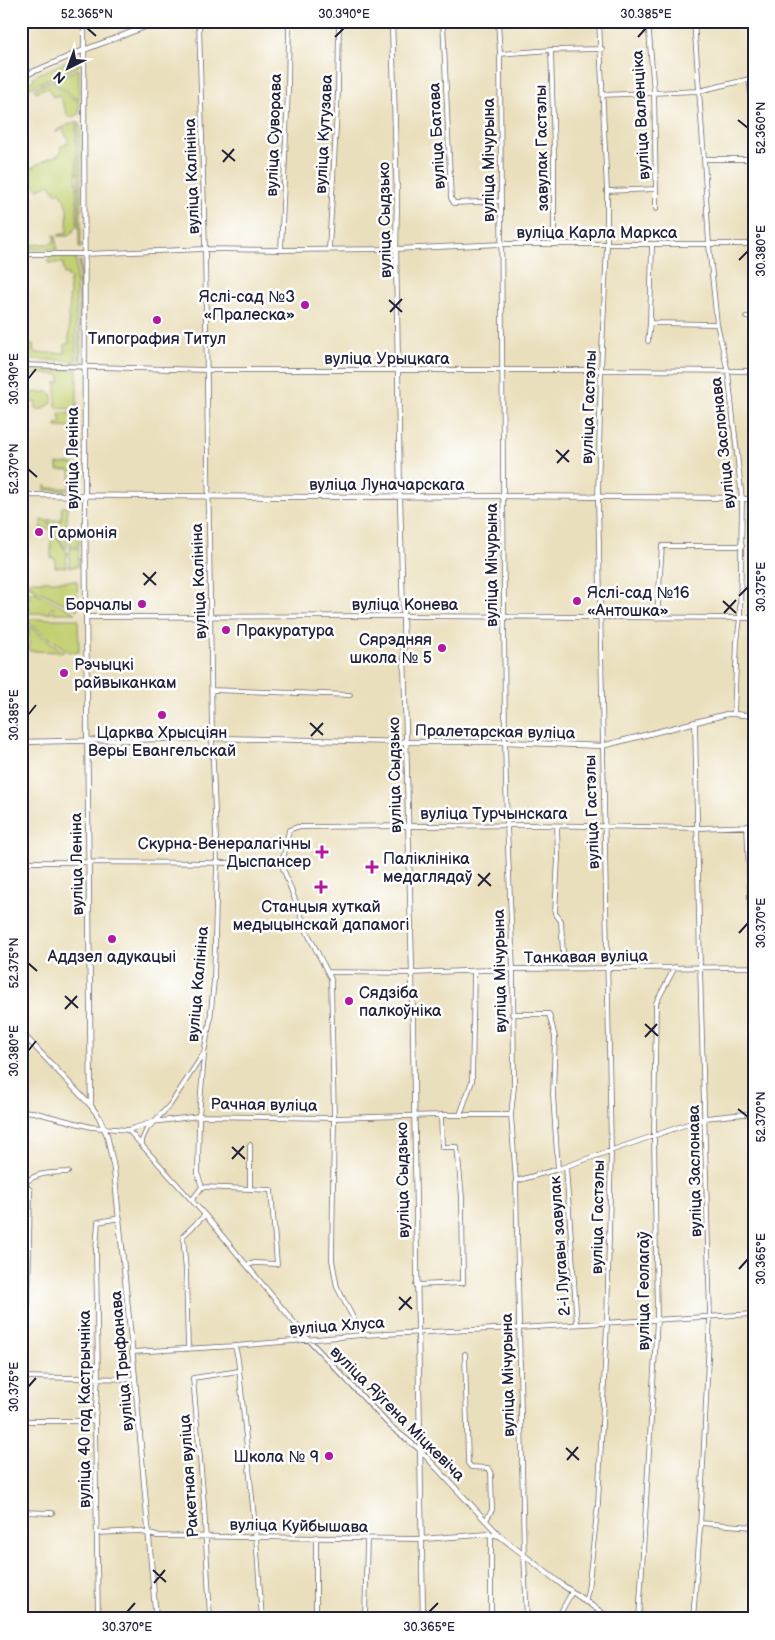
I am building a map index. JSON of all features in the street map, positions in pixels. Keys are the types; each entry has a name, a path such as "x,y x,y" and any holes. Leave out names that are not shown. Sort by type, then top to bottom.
{"street":[{"name":"вуліца Леніна","path":"84,21 85,497 91,1106"},
{"path":"21,77 84,50 161,21"},
{"name":"вуліца Калініна","path":"153,1122 170,1105 204,1053 210,1021 214,980 217,862 212,738 212,617 199,21"},
{"name":"вуліца Суворава","path":"281,250 289,21"},
{"name":"вуліца Кутузава","path":"330,249 338,92 339,21"},
{"name":"вуліца Сыдзько","path":"392,21 397,199 396,249 400,497 412,973 423,1619"},
{"name":"вуліца Батава","path":"443,21 452,198 454,203 501,201"},
{"name":"вуліца Мічурына","path":"498,21 500,54 506,826 513,969 514,1087 511,1115 516,1181 524,1556 528,1619"},
{"name":"вуліца Гастэлы","path":"585,1602 598,1504 607,1323 611,1150 598,497 601,370 608,246 602,49 599,21"},
{"name":"вуліца Валенціка","path":"607,191 656,189 654,92 648,21"},
{"name":"вуліца Заслонава","path":"694,21 708,245 717,324 728,372 742,499 740,618 734,714"},
{"path":"500,54 602,49"},
{"name":"завулак Гастэлы","path":"551,50 554,233 556,244"},
{"path":"602,95 699,91 751,79 754,115"},
{"path":"704,159 754,159"},
{"path":"656,189 656,209"},
{"name":"вуліца Карла Маркса","path":"21,254 84,254 205,249 396,249 501,244 608,246 754,244"},
{"path":"648,341 652,245"},
{"path":"746,317 754,317"},
{"path":"650,323 717,324"},
{"name":"вуліца Урыцкага","path":"21,365 207,370 754,371"},
{"name":"вуліца Луначарскага","path":"21,495 85,497 503,496 754,500"},
{"path":"657,618 662,546 742,546"},
{"name":"вуліца Конева","path":"86,617 600,616 754,618"},
{"path":"212,690 350,695"},
{"name":"Пралетарская вуліца","path":"21,742 212,738 505,742 602,746 734,714 754,716"},
{"name":"вуліца Заслонава","path":"693,1619 700,1523 710,1316 695,722"},
{"path":"557,826 558,858 555,912 561,921 564,969"},
{"name":"вуліца Турчынскага","path":"281,863 289,830 297,827 605,826 698,828 754,826"},
{"path":"748,826 754,988"},
{"path":"21,862 281,863 308,934 331,979 334,1118 332,1260 337,1287 362,1335"},
{"name":"вуліца Геолагаў","path":"639,1619 658,1319 654,1135 656,1003 675,967"},
{"name":"Танкавая вуліца","path":"328,972 412,973 513,969 754,967"},
{"path":"460,1115 472,1081 474,972"},
{"name":"2-і Лугавы завулак","path":"512,1014 550,1014 555,1037 553,1095 558,1169"},
{"name":"вуліца Трыфанава","path":"21,1032 91,1106 104,1128 111,1151 120,1218 156,1619"},
{"path":"202,1187 198,1176 199,1116 204,1053"},
{"name":"Рачная вуліца","path":"21,1112 33,1112 91,1127 128,1130 153,1122 199,1116 334,1118 511,1115"},
{"path":"516,1181 566,1167 705,1118 754,1113"},
{"path":"416,1285 463,1283 458,1147 442,1147 441,1115"},
{"path":"142,1146 142,1140 153,1122"},
{"name":"вуліца Яўгена Міцкевіча","path":"128,1130 206,1215 308,1339 390,1426 419,1449 501,1537 610,1619"},
{"path":"250,1145 250,1188"},
{"name":"2-і Лугавы завулак","path":"566,1167 577,1324"},
{"path":"21,1314 25,1312 28,1304 30,1210 30,1190 22,1184 38,1175 68,1172"},
{"path":"202,1187 271,1190 277,1264 255,1263 247,1265"},
{"path":"192,1200 202,1187"},
{"path":"188,1348 183,1236 206,1215"},
{"name":"вуліца 40 год Кастрычніка","path":"97,1619 98,1533 94,1421 98,1378 96,1249 98,1222 120,1218"},
{"name":"вуліца Хлуса","path":"132,1352 235,1346 362,1335 417,1334 754,1314"},
{"path":"235,1346 256,1537 262,1619"},
{"path":"466,1354 468,1463 471,1467 488,1468 491,1472 492,1510 486,1520"},
{"name":"Ракетная вуліца","path":"210,1619 204,1504 193,1378 239,1371"},
{"path":"21,1377 135,1379"},
{"path":"21,1422 94,1421"},
{"path":"21,1512 52,1513"},
{"path":"700,1523 754,1526"},
{"name":"вуліца Куйбышава","path":"98,1533 138,1531 156,1536 205,1537 422,1538 491,1534 501,1537"},
{"path":"491,1534 491,1619"},
{"path":"316,1537 316,1619"},
{"path":"365,1619 367,1538"},
{"path":"563,1619 562,1610 572,1592"},
{"path":"21,1616 97,1619"}],"green space":[{"path":"74,58 79,63 79,66 21,91 21,86 33,81 34,76"},
{"path":"79,69 79,101 52,80"},
{"path":"50,81 79,103 79,114 69,118 61,99 58,95 53,97 48,87 36,92 34,88"},
{"path":"76,121 77,226 69,236 59,236 67,233 67,207 60,191 55,193 50,184 38,189 21,170 21,164 24,161 28,169 59,155 62,151 60,147 69,142 63,129 56,131"},
{"path":"78,121 81,127 81,248 79,248"},
{"path":"24,234 26,234 26,243 30,245 54,243 54,234 56,236 57,249 24,249"},
{"path":"76,256 76,361 28,359 30,344 33,344 34,353 65,353 65,344 69,343 69,282 71,278 68,278 68,274 64,274 63,263 48,263 48,260 52,257"},
{"path":"79,261 81,261 81,361 79,361"},
{"path":"21,369 77,370 77,409 58,408 56,406 56,383 60,382 60,375 32,375 29,376 28,383 21,383"},
{"path":"49,392 52,394 52,403 43,409 36,409 36,402 21,404 21,393"},
{"path":"59,413 77,413 76,428 56,427 56,424 61,423"},
{"path":"57,464 74,464 76,466 76,491 45,490 45,485 49,488 70,488 70,470 57,470"},
{"path":"62,507 67,507 66,549 48,520 61,520"},
{"path":"41,520 46,520 67,553 66,567 55,567 55,558 51,558 51,529 41,529"},
{"path":"70,527 79,527 79,546 70,546"},
{"path":"70,548 79,548 78,567 69,567"},
{"path":"29,581 77,581 78,610 34,589 34,586 29,586"},
{"path":"29,592 35,592 76,613 54,613 53,607 51,608 51,613 29,613"},
{"path":"29,619 78,619 79,652 69,652 29,623"},
{"path":"29,626 64,652 29,651"}],"place":[{"name":"Яслі-сад №3 «Пралеска»","path":"305,305"},
{"name":"Типография Титул","path":"157,320"},
{"name":"Гармонія","path":"39,532"},
{"name":"Яслі-сад №16 «Антошка»","path":"577,601"},
{"name":"Борчалы","path":"142,604"},
{"name":"Пракуратура","path":"226,630"},
{"name":"Сярэдняя школа № 5","path":"442,648"},
{"name":"Рэчыцкі райвыканкам","path":"64,673"},
{"name":"Царква Хрысціян Веры Евангельскай","path":"162,715"},
{"name":"Скурна-Венералагічны Дыспансер","path":"322,852"},
{"name":"Паліклініка медаглядаў","path":"372,867"},
{"name":"Станцыя хуткай медыцынскай дапамогі","path":"321,887"},
{"name":"Аддзел адукацыі","path":"112,939"},
{"name":"Сядзіба палкоўніка","path":"349,1001"},
{"name":"Школа № 9","path":"329,1456"}]}
